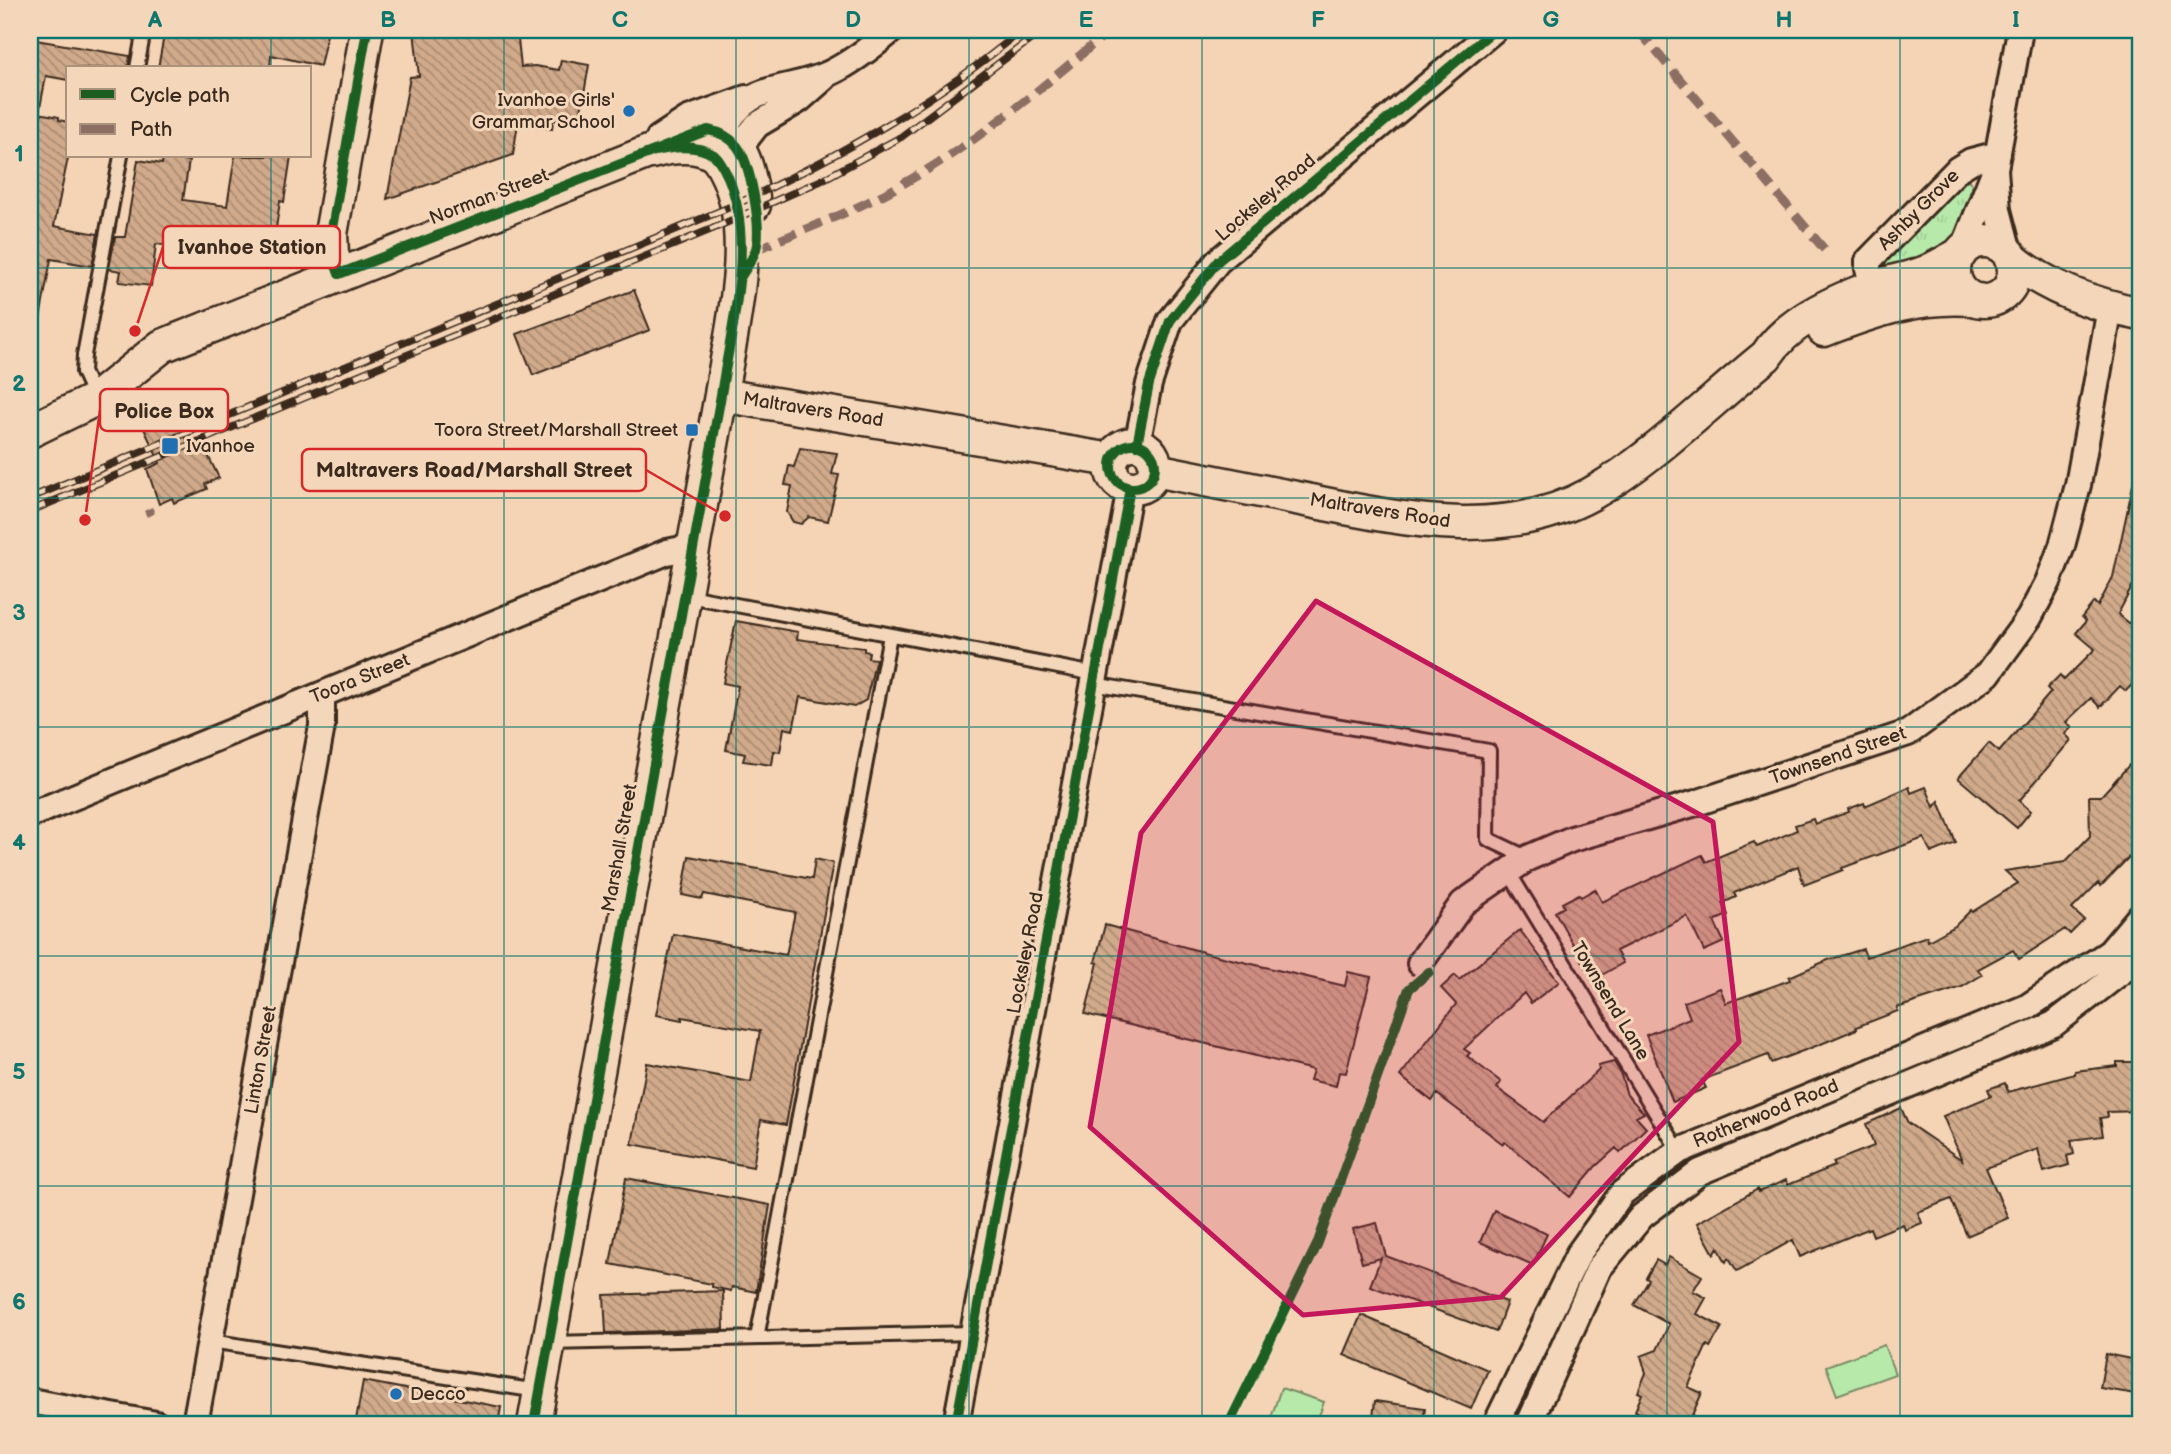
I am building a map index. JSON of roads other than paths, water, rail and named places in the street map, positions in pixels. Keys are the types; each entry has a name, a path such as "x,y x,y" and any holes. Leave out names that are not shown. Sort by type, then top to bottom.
{"street":[{"path":"339,274 332,254 331,234 367,30"},
{"name":"Locksley Road","path":"956,1424 1133,466 1149,384 1170,321 1219,261 1494,30"},
{"name":"Ashby Grove","path":"1961,252 1996,162 2020,30"},
{"path":"725,146 799,100 878,34"},
{"path":"641,156 681,122 830,73"},
{"path":"725,146 731,116 741,104 768,92"},
{"name":"Norman Street","path":"30,431 96,399 162,346 701,131 708,130 725,146"},
{"name":"Marshall Street","path":"534,1424 740,278 738,211 728,177 725,146"},
{"name":"Ashby Grove","path":"1874,287 1868,261 1958,169 1972,161 1996,162"},
{"name":"Ashby Grove","path":"1996,162 1998,210 2010,257"},
{"path":"1986,241 2000,246 2010,257 2014,271 2004,293 1987,299 1969,296 1958,285 1954,269 1961,252 1976,242 1986,241"},
{"name":"Maltravers Road","path":"721,395 1133,466 1386,516 1451,524 1521,519 1565,506 1614,479 1766,356 1776,341 1796,325 1844,299 1874,287 1918,275 1961,252"},
{"name":"Maltravers Road","path":"2010,257 2047,282 2105,307"},
{"name":"Maltravers Road","path":"1766,356 1780,353 1821,331 1861,316 1902,305 1948,298 1987,299 2028,294 2067,307 2105,307 2141,314"},
{"name":"Townsend Street","path":"1420,963 1463,903 1518,865 1572,839 1696,803 1908,733 1988,674 2029,618 2048,582 2062,546 2078,485 2105,307"},
{"name":"Toora Street","path":"30,815 667,552 692,548"},
{"name":"Linton Street","path":"195,1424 322,726 322,695"},
{"name":"Rotherwood Road","path":"1529,1424 1599,1268 1642,1216 1700,1172 2054,1024 2130,962 2141,915"},
{"name":"Rotherwood Road","path":"1496,1424 1579,1253 1622,1193 1679,1151 2130,962"},
{"path":"30,1401 156,1424"}],"lane":[{"path":"137,66 144,30"},
{"path":"96,399 83,372 84,355 121,158"},
{"path":"684,595 890,635 1094,679 1489,751 1488,839 1518,865"},
{"path":"757,1338 890,635"},
{"name":"Townsend Lane","path":"1518,865 1679,1151"},
{"path":"549,1343 973,1333"},
{"path":"210,1341 540,1392"}],"railway":[{"path":"30,498 737,204 812,167 885,126 955,81 1022,30"},
{"path":"30,511 712,229 820,181 901,137 1043,30"}],"place":[{"name":"Ivanhoe Girls' Grammar School","path":"629,111"},
{"name":"Ivanhoe Station","path":"135,331"},
{"name":"Toora Street/Marshall Street","path":"692,430"},
{"name":"Ivanhoe","path":"170,446"},
{"name":"Maltravers Road/Marshall Street","path":"725,516"},
{"name":"Police Box","path":"85,520"},
{"name":"Decco","path":"396,1394"}]}
